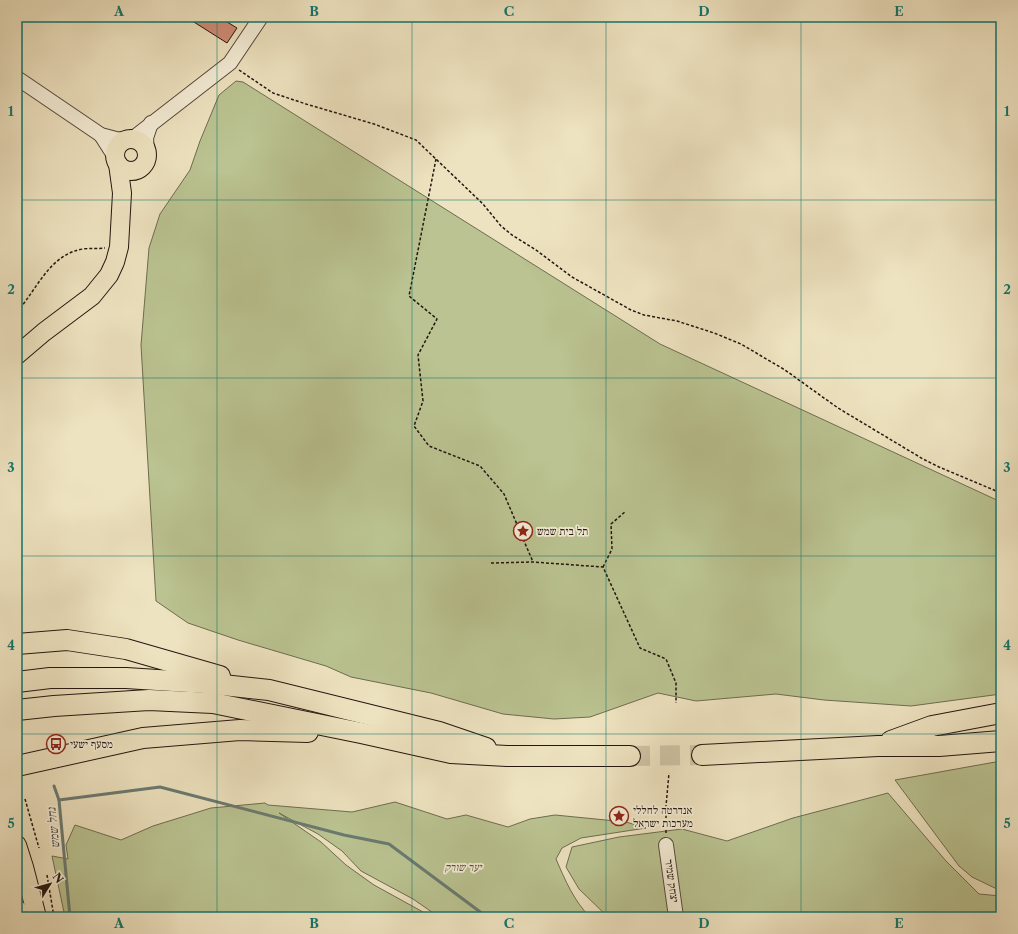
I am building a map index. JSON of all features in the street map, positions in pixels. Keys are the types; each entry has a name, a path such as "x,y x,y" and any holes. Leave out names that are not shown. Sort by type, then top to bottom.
{"highway":[{"path":"17,644 67,640 126,649 268,690 439,732 507,756"},
{"path":"17,682 50,678 126,678 205,683 268,690"},
{"path":"19,709 149,700 213,703 451,753 507,756 630,756"},
{"path":"878,746 932,726 1001,714"},
{"path":"17,766 143,738 232,731 361,733"},
{"path":"702,754 878,746 939,746 1001,741"},
{"path":"17,779 24,772 47,759"}],"main road":[{"path":"17,355 95,292 109,275 116,262 119,247 122,193 116,150 118,145 129,139 141,142 146,151 145,162 128,180 122,193"},
{"path":"117,160 127,170 138,169"},
{"path":"17,845 37,917"},
{"path":"17,909 18,917"}],"street":[{"path":"17,78 100,135 116,139 129,139 230,63 256,19"},
{"path":"146,151 146,138 151,123"},
{"path":"100,135 117,160"},
{"name":"יצחק שמיר","path":"666,845 676,917"}],"path":[{"path":"230,63 273,93 374,124 416,140 483,204 501,226 572,277 631,310 644,315 677,321 714,333 741,344 785,370 838,408 923,459 1001,493"},
{"path":"436,159 409,296 437,319 418,355 424,401 414,426 429,446 480,466 504,494 533,562"},
{"path":"17,312 50,267 61,258 72,252 84,249 119,247"},
{"path":"603,567 612,549 611,524 626,511"},
{"path":"491,563 533,562 603,567"},
{"path":"603,567 640,648 666,659 676,683 676,703"},
{"path":"666,845 666,806 669,773"},
{"path":"25,799 39,848"},
{"path":"47,875 54,917"}],"green space":[{"path":"236,81 243,82 660,344 1001,502 1001,694 911,706 824,700 776,694 696,701 658,693 590,717 554,719 503,714 431,693 351,677 326,666 238,640 188,623 156,601 141,345 149,248 160,214 190,170 219,95"},
{"path":"1001,761 1001,891 972,877 959,866 895,780"},
{"path":"888,793 946,861 979,894 1001,896 1001,917 608,917 579,889 566,867 572,847 619,837 682,829 727,841 793,818"},
{"name":"יער שורק","path":"395,802 447,819 466,815 508,827 530,819 555,815 626,822 646,828 581,838 562,848 556,859 566,882 579,904 590,917 439,917 413,899 361,871 342,851 318,834 279,813 321,842 346,865 374,885 423,912 429,917 65,917 52,856 68,859 66,845 75,825 121,840 153,826 211,808 265,803 268,805 352,812"}],"building":[{"path":"186,17 219,17 237,28 227,43"}],"waterway":[{"name":"נחל שמש","path":"54,786 59,800 70,917"},
{"path":"59,800 160,787 344,835 389,844 487,917"}],"tunnel":[{"path":"630,756 702,755"}],"place":[{"name":"תל בית שמש","path":"523,531"},
{"name":"מסעף ישעי","path":"56,744"},
{"name":"אנדרטה לחללי מערכות ישראל","path":"619,816"}]}
